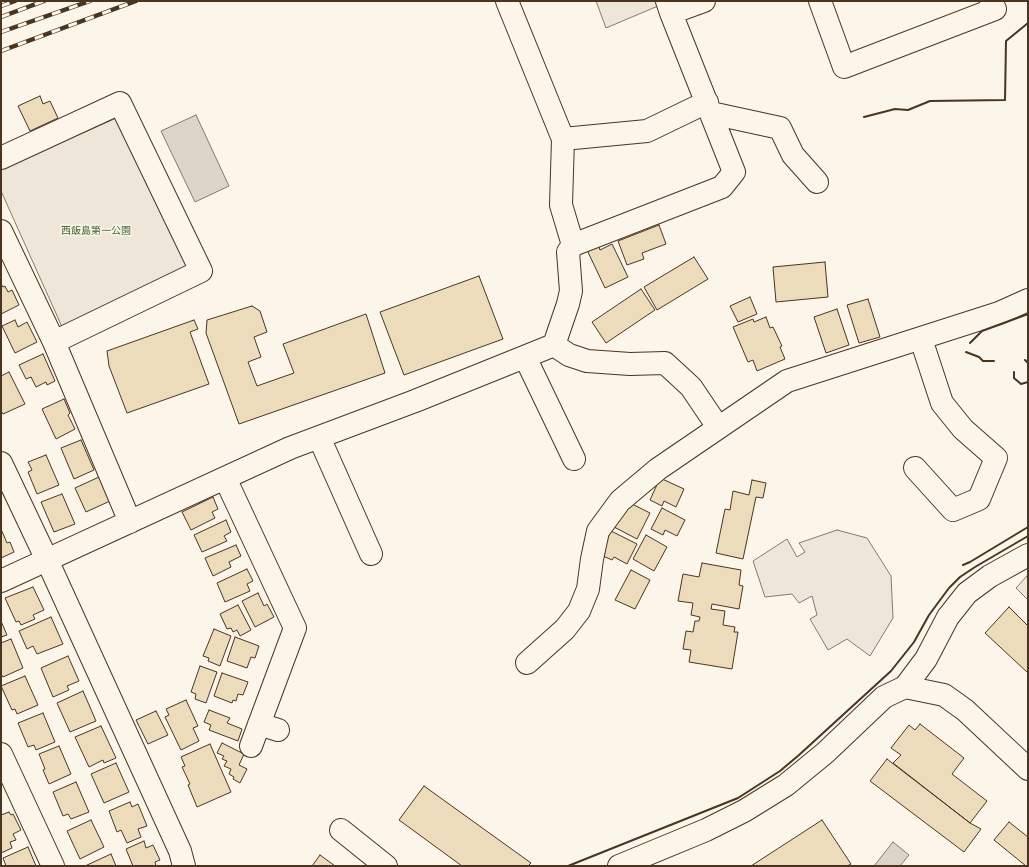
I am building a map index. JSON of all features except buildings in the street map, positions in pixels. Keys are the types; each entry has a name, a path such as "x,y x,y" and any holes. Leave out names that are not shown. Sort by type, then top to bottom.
{"street":[{"path":"507,1 563,139 561,205 573,245"},
{"path":"1,581 290,448 415,401 554,345 571,291 568,252 573,245 722,187 734,172 669,7 704,1"},
{"path":"820,1 844,67 995,9 991,1"},
{"path":"1,158 120,103 201,271 54,342"},
{"path":"563,139 647,130 709,107 780,128 793,155 817,182"},
{"path":"1,231 54,342 130,522"},
{"path":"527,663 566,629 579,611 588,590 598,531 620,501 658,469 788,381 999,313 1028,300"},
{"path":"915,468 953,510 979,499 996,458 963,429 942,403 921,338"},
{"path":"554,345 569,355 587,361 630,364 665,363 691,387 718,427"},
{"path":"525,357 574,459"},
{"path":"318,437 371,554"},
{"path":"1,463 180,851 184,866"},
{"path":"225,478 295,628 269,727 251,746"},
{"path":"619,866 706,830 750,807 786,785 825,753 884,697 905,687 926,659 948,617 967,593 990,576 1028,555"},
{"path":"905,687 944,695 965,710 1028,769"},
{"path":"1,754 53,866"},
{"path":"341,830 386,866"}],"green space":[{"path":"596,1 656,1 658,6 606,28"},
{"name":"西飯島第一公園","path":"121,116 191,267 63,329 1,191 1,169"},
{"path":"837,530 867,538 891,576 893,618 870,656 847,639 828,650 810,619 817,615 812,596 799,603 792,594 765,597 753,561 787,539 797,557 805,552 799,543"}],"shaded area":[{"path":"196,115 229,186 195,202 161,131"},
{"path":"1027,576 1028,577 1028,600 1016,588"},
{"path":"893,842 909,855 900,866 874,866"}],"railway":[{"path":"1,6 15,1"},
{"path":"1,17 44,1"},
{"path":"1,32 90,1"},
{"path":"1,51 136,1"}],"wall":[{"path":"864,117 895,109 908,110 930,101 1005,100 1006,41 1028,23"},
{"path":"970,343 982,331 1028,314"},
{"path":"966,352 979,357 983,361 994,361"},
{"path":"1025,360 1028,363"},
{"path":"1014,372 1014,378 1021,384 1028,382"},
{"path":"963,565 1028,527"},
{"path":"568,866 738,798 780,771 891,671 914,642 929,615 949,588 960,577 1028,536"}]}
